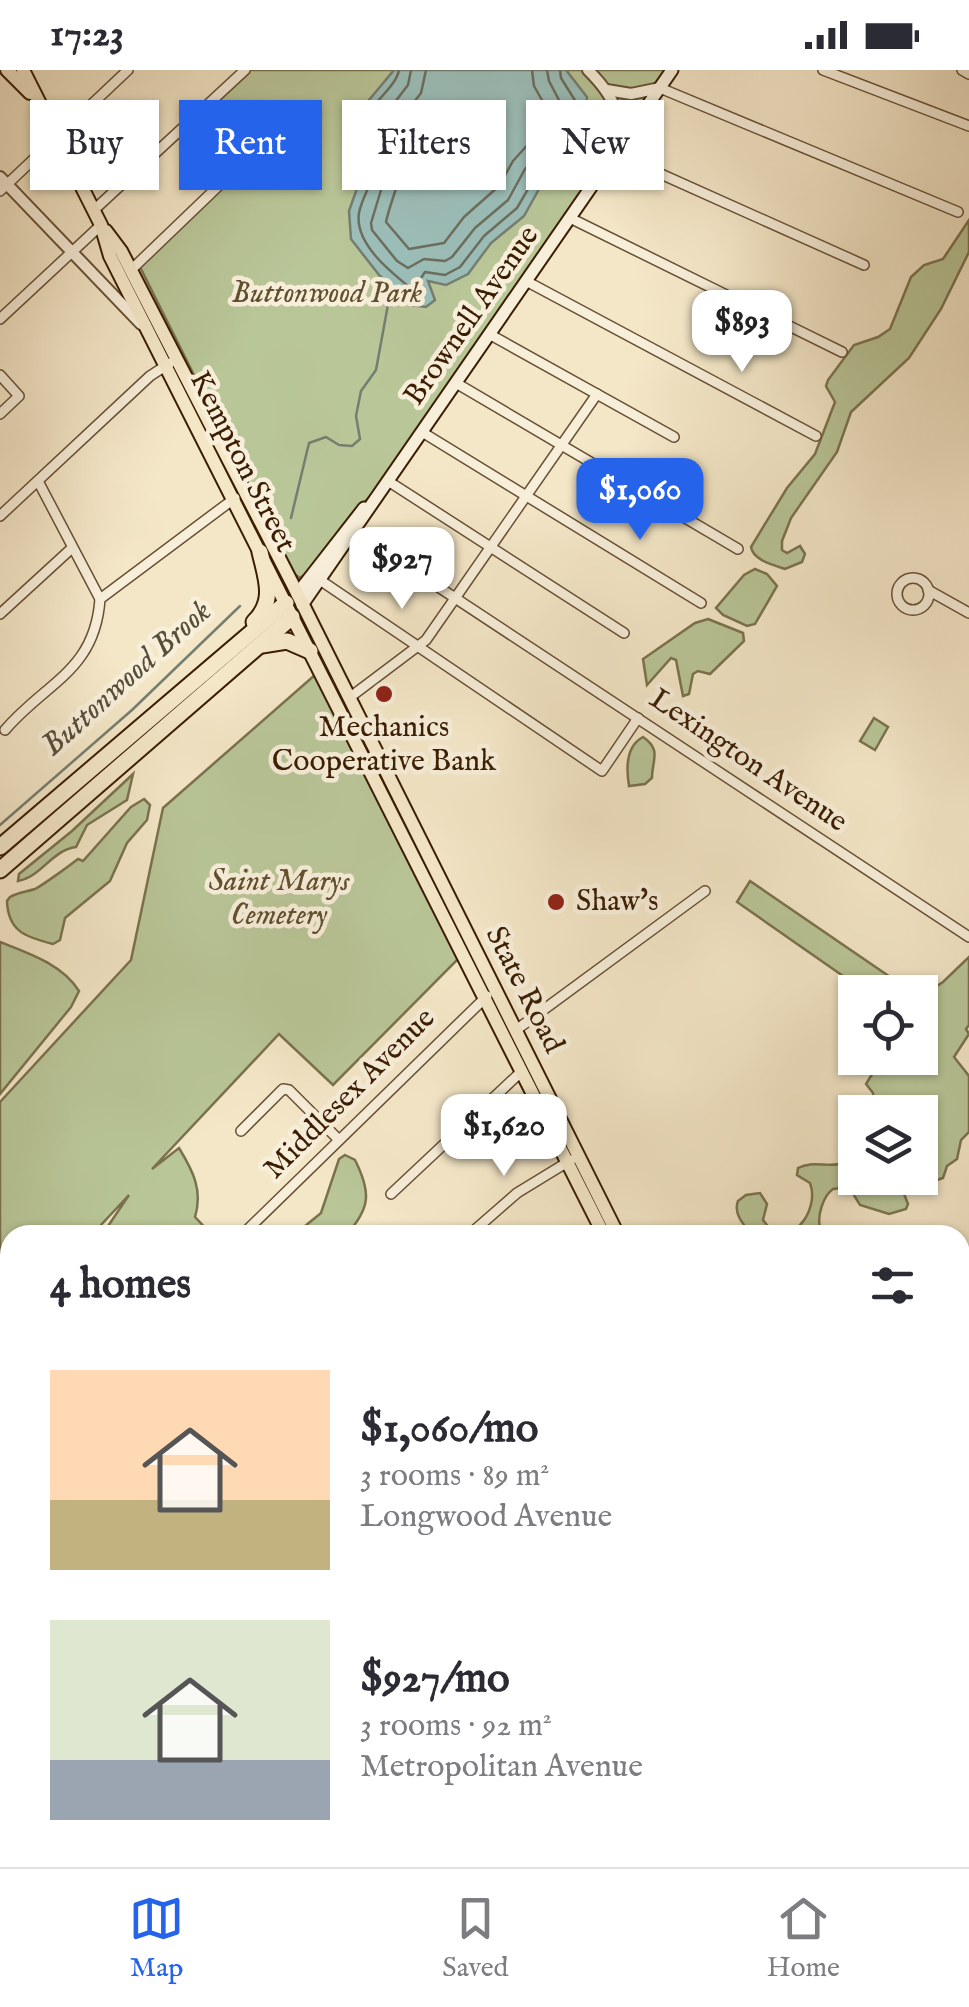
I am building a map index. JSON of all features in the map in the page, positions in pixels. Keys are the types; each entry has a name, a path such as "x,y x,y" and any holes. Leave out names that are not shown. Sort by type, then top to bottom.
{"highway":[{"path":"192,683 264,611 270,592 260,552"},
{"path":"0,870 262,645 294,605"},
{"path":"0,847 192,683 294,605"},
{"path":"262,645 287,641 310,651"}],"main road":[{"path":"7,70 38,100"},
{"name":"Kempton Street","path":"23,70 39,100"},
{"name":"Brownell Avenue","path":"652,100 672,70"},
{"name":"Kempton Street","path":"84,190 101,225 131,270 148,330 171,362"},
{"name":"Brownell Avenue","path":"294,605 384,486 589,190"},
{"name":"Kempton Street","path":"101,225 110,256 136,294 294,605 310,651 405,823"},
{"name":"Kempton Street","path":"239,496 260,552 349,698 405,823"},
{"name":"State Road","path":"405,823 491,994 522,1071 612,1225"},
{"name":"State Road","path":"491,994 516,1030 599,1225"}],"street":[{"path":"96,100 128,70"},
{"path":"94,210 245,70"},
{"path":"588,70 608,90 611,100"},
{"path":"823,70 969,126"},
{"path":"962,70 969,74"},
{"path":"608,90 631,94 660,88 958,212"},
{"path":"30,160 2,184 148,330"},
{"path":"664,176 864,265"},
{"path":"131,270 214,190"},
{"path":"570,218 842,352"},
{"path":"0,318 101,225"},
{"path":"526,281 816,436"},
{"path":"489,334 674,437"},
{"path":"0,516 150,376 171,362"},
{"path":"0,375 19,396 0,414"},
{"path":"456,382 738,549"},
{"path":"349,698 426,640 597,394"},
{"path":"422,432 701,603"},
{"path":"5,730 83,656 97,628 100,599 38,481"},
{"path":"384,486 490,547 624,633"},
{"path":"100,599 239,496"},
{"name":"Lexington Avenue","path":"351,529 969,937"},
{"path":"0,614 72,548"},
{"path":"317,578 602,771 638,718"},
{"path":"928,590 969,613"},
{"path":"516,1030 705,890"},
{"name":"Middlesex Avenue","path":"252,1225 491,994"},
{"path":"392,1194 522,1071"},
{"path":"242,1131 276,1092 289,1090 339,1140"},
{"path":"481,1225 518,1193 573,1159"}],"green space":[{"name":"Buttonwood Park","path":"245,70 666,70 645,100 526,100 526,190 583,190 373,493 300,578 293,573 138,263 215,190 322,190 322,100 209,100"},
{"path":"969,220 969,252 941,309 909,358 851,412 837,452 791,518 782,550 787,553 800,546 805,554 802,562 785,569 759,559 751,547 787,488 815,454 835,402 826,386 828,380 854,345 890,329 911,277 924,265 943,259"},
{"path":"755,569 767,574 777,586 755,624 747,626 716,608 744,575"},
{"path":"708,619 743,633 744,641 710,674 693,674 689,694 683,696 676,660 671,658 647,685 643,659 695,623"},
{"name":"Saint Marys Cemetery","path":"316,674 459,958 333,1085 279,1034 152,1169 179,1148 195,1181 195,1217 203,1225 109,1225 129,1195 101,1225 0,1225 0,1102 131,960 163,808"},
{"path":"874,718 888,727 875,750 860,741"},
{"path":"643,737 654,751 652,778 645,784 629,786 630,752"},
{"path":"133,774 127,800 87,825 76,847 18,881 19,874"},
{"path":"144,799 150,805 147,820 127,843 110,881 65,918 60,940 53,944 20,931 8,911 10,897 35,889 78,859 83,861 131,807"},
{"path":"750,881 887,975 842,975 737,902"},
{"path":"0,942 54,967 79,991 71,1007 0,1094"},
{"path":"969,957 969,1034 954,1057 969,1076 969,1132 961,1140 957,1159 938,1180 938,1095 873,1095 866,1084 872,1075 938,1075 938,985"},
{"path":"345,1155 355,1160 366,1191 364,1208 353,1225 306,1225 321,1213 339,1159"},
{"path":"838,1164 838,1188 826,1196 820,1225 800,1225 811,1206 812,1194 810,1183 797,1175 798,1168"},
{"path":"760,1193 767,1204 763,1220 768,1225 744,1225 740,1219 738,1201 746,1195"},
{"path":"854,1195 905,1195 908,1204 906,1209 889,1214 860,1205"}],"water":[{"path":"394,70 566,70 587,97 526,100 526,190 539,190 524,216 491,243 468,274 446,285 428,281 435,300 426,307 410,305 379,275 351,239 349,211 356,190 506,190 506,100 369,100"}],"waterway":[{"name":"Buttonwood Brook","path":"291,518 309,443 326,437 339,445 352,446 360,439 356,416 361,391 376,370 394,287"},
{"name":"Buttonwood Brook","path":"0,825 132,710 240,606"}],"place":[{"name":"Mechanics Cooperative Bank","path":"384,694"},
{"name":"Shaw's","path":"556,902"}]}
